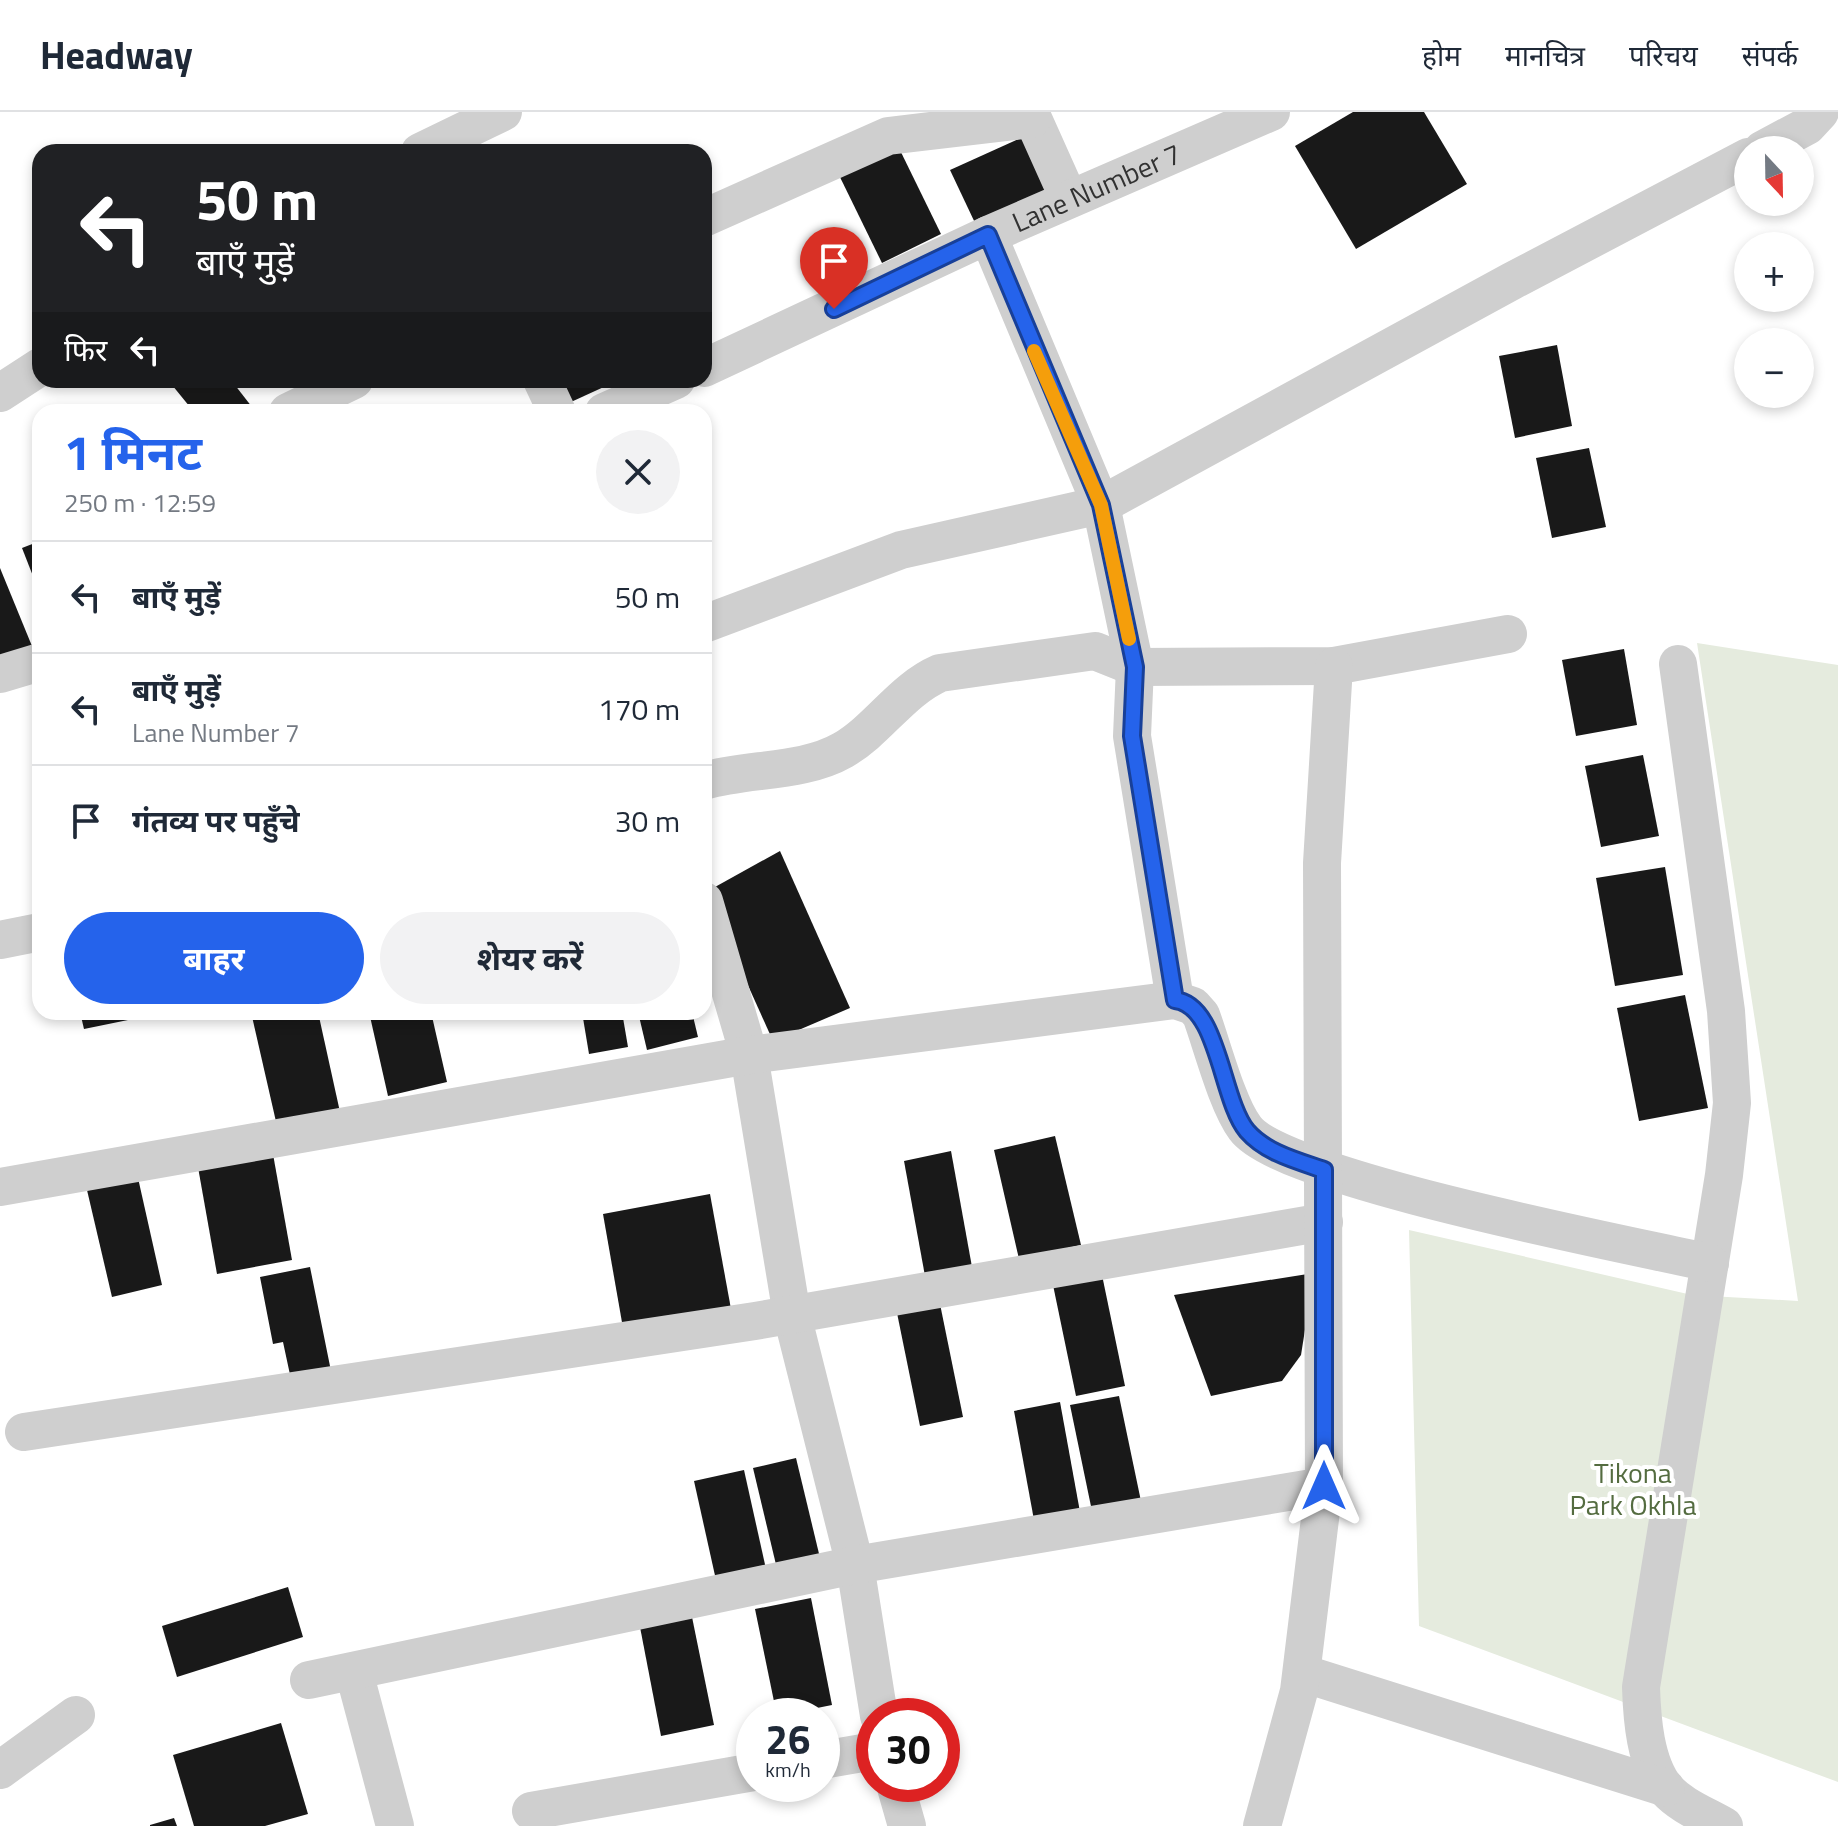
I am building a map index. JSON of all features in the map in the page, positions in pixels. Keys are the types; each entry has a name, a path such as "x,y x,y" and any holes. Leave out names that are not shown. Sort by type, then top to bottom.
{"street":[{"path":"441,144 503,112"},
{"name":"Lane Number 7","path":"712,364 988,235 1271,112"},
{"path":"1788,136 1807,126 1820,112"},
{"path":"712,214 888,136 1031,116 1069,199"},
{"path":"712,621 901,550 1101,505 1512,281 1734,164"},
{"path":"988,235 1101,505 1135,667 1132,736 1175,1000"},
{"path":"0,393 32,372"},
{"path":"304,404 338,388"},
{"path":"622,404 658,388"},
{"path":"712,779 804,762 844,749 923,681 940,673 1095,651 1135,667 1334,666 1508,634"},
{"path":"0,674 32,664"},
{"path":"1666,1788 1644,1731 1641,1687 1724,1175 1731,1088 1726,1011 1678,664"},
{"path":"1262,1826 1302,1673 1324,1486 1322,863 1334,666"},
{"path":"712,928 749,1055 792,1315 855,1565 876,1698"},
{"path":"0,940 32,934"},
{"path":"0,1187 749,1055 1175,1000 1184,1001 1201,1015 1245,1129 1275,1152 1393,1190 1710,1263"},
{"path":"24,1432 792,1315 1324,1222"},
{"path":"309,1680 855,1565 1324,1486"},
{"path":"354,1672 395,1826"},
{"path":"1302,1673 1666,1788 1682,1802 1724,1826"},
{"path":"0,1770 76,1715"},
{"path":"531,1811 736,1775"},
{"path":"900,1802 907,1826"}],"green space":[{"name":"Tikona Park Okhla","path":"1697,643 1838,665 1838,1782 1419,1626 1409,1230 1692,1295 1798,1301"}],"building":[{"path":"1353,112 1424,112 1467,184 1356,249 1295,146"},
{"path":"1034,132 1059,187 976,225 950,170"},
{"path":"896,142 941,234 882,263 837,171"},
{"path":"1557,345 1572,426 1515,438 1499,356"},
{"path":"174,388 237,388 250,404 188,404"},
{"path":"564,388 602,388 571,402"},
{"path":"1589,448 1606,527 1552,538 1536,458"},
{"path":"32,544 32,574 22,548"},
{"path":"0,568 32,652 0,665"},
{"path":"1624,649 1637,725 1576,736 1562,660"},
{"path":"1643,755 1659,836 1601,847 1585,766"},
{"path":"780,851 850,1008 773,1041 712,905 712,889"},
{"path":"1665,867 1683,975 1615,986 1596,878"},
{"path":"1685,995 1708,1108 1639,1121 1617,1008"},
{"path":"82,1020 128,1020 84,1029"},
{"path":"253,1020 320,1020 340,1112 277,1126"},
{"path":"371,1020 433,1020 447,1082 388,1096"},
{"path":"583,1020 623,1020 628,1047 589,1054"},
{"path":"640,1020 694,1020 698,1037 647,1050"},
{"path":"1055,1136 1081,1245 1019,1259 994,1150"},
{"path":"271,1143 292,1260 217,1274 196,1156"},
{"path":"951,1151 972,1267 925,1276 904,1161"},
{"path":"138,1178 162,1285 112,1297 87,1190"},
{"path":"710,1194 731,1309 623,1328 603,1214"},
{"path":"310,1267 332,1376 292,1384 283,1342 273,1344 260,1277"},
{"path":"1314,1273 1301,1355 1282,1381 1211,1396 1174,1295"},
{"path":"1102,1275 1125,1386 1076,1396 1053,1285"},
{"path":"940,1304 963,1417 920,1426 897,1313"},
{"path":"1119,1396 1142,1506 1093,1516 1070,1405"},
{"path":"1060,1402 1080,1512 1034,1520 1014,1411"},
{"path":"796,1458 821,1562 778,1573 753,1468"},
{"path":"744,1470 766,1569 716,1580 694,1481"},
{"path":"288,1587 303,1637 177,1677 162,1626"},
{"path":"811,1598 831,1698 773,1698 755,1609"},
{"path":"692,1617 714,1725 661,1736 640,1627"},
{"path":"281,1723 308,1814 265,1826 194,1826 173,1755"},
{"path":"174,1818 177,1826 150,1826 150,1825"}],"slow traffic":[{"path":"1034,351 1101,505 1129,639"}],"route":[{"path":"834,309 988,235 1049,388 1101,505 1135,667 1132,736 1175,1000 1193,1006 1201,1015 1245,1129 1275,1152 1324,1170 1324,1486"}]}
